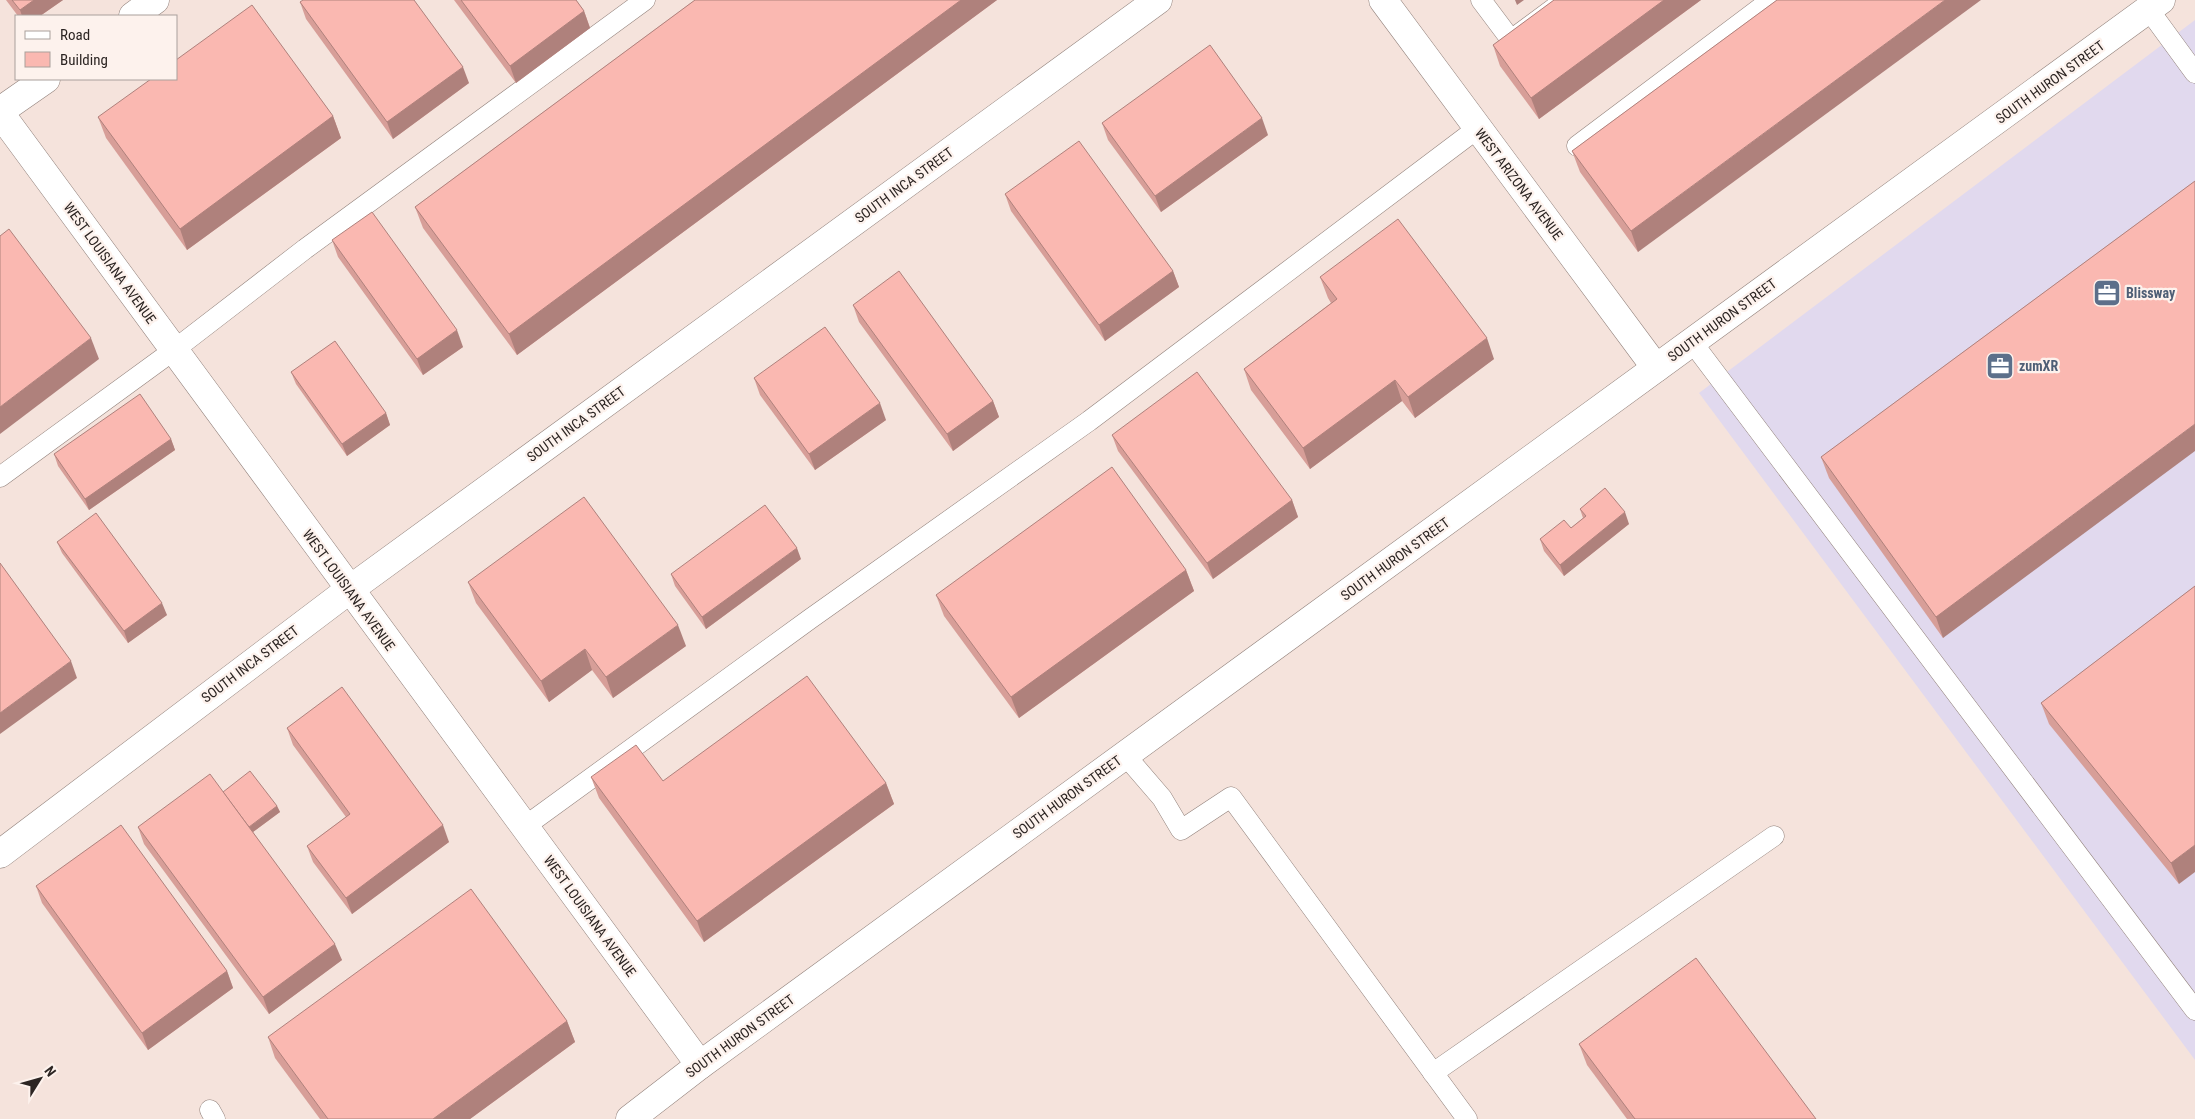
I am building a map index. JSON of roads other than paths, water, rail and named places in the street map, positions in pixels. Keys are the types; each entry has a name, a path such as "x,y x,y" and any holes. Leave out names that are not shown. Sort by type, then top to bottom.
{"street":[{"path":"134,15 155,0"},
{"name":"SOUTH INCA STREET","path":"0,854 349,590 1158,0"},
{"name":"WEST ARIZONA AVENUE","path":"1383,0 1656,368"},
{"name":"SOUTH HURON STREET","path":"630,1119 1125,755 2155,5"},
{"path":"0,112 45,80"},
{"name":"WEST LOUISIANA AVENUE","path":"0,112 700,1066"}],"lane":[{"path":"0,477 645,0"},
{"path":"1481,0 1511,40 1565,0"},
{"path":"1577,146 1771,0"},
{"path":"2155,5 2195,73"},
{"path":"524,827 810,619 1089,421 1478,128"},
{"path":"1692,342 2195,1010"},
{"path":"1125,755 1162,798 1181,830 1231,797 1467,1119"},
{"path":"1433,1073 1774,836"}],"place":[{"name":"Blissway","path":"2107,293"},
{"name":"zumXR","path":"2000,366"}]}
